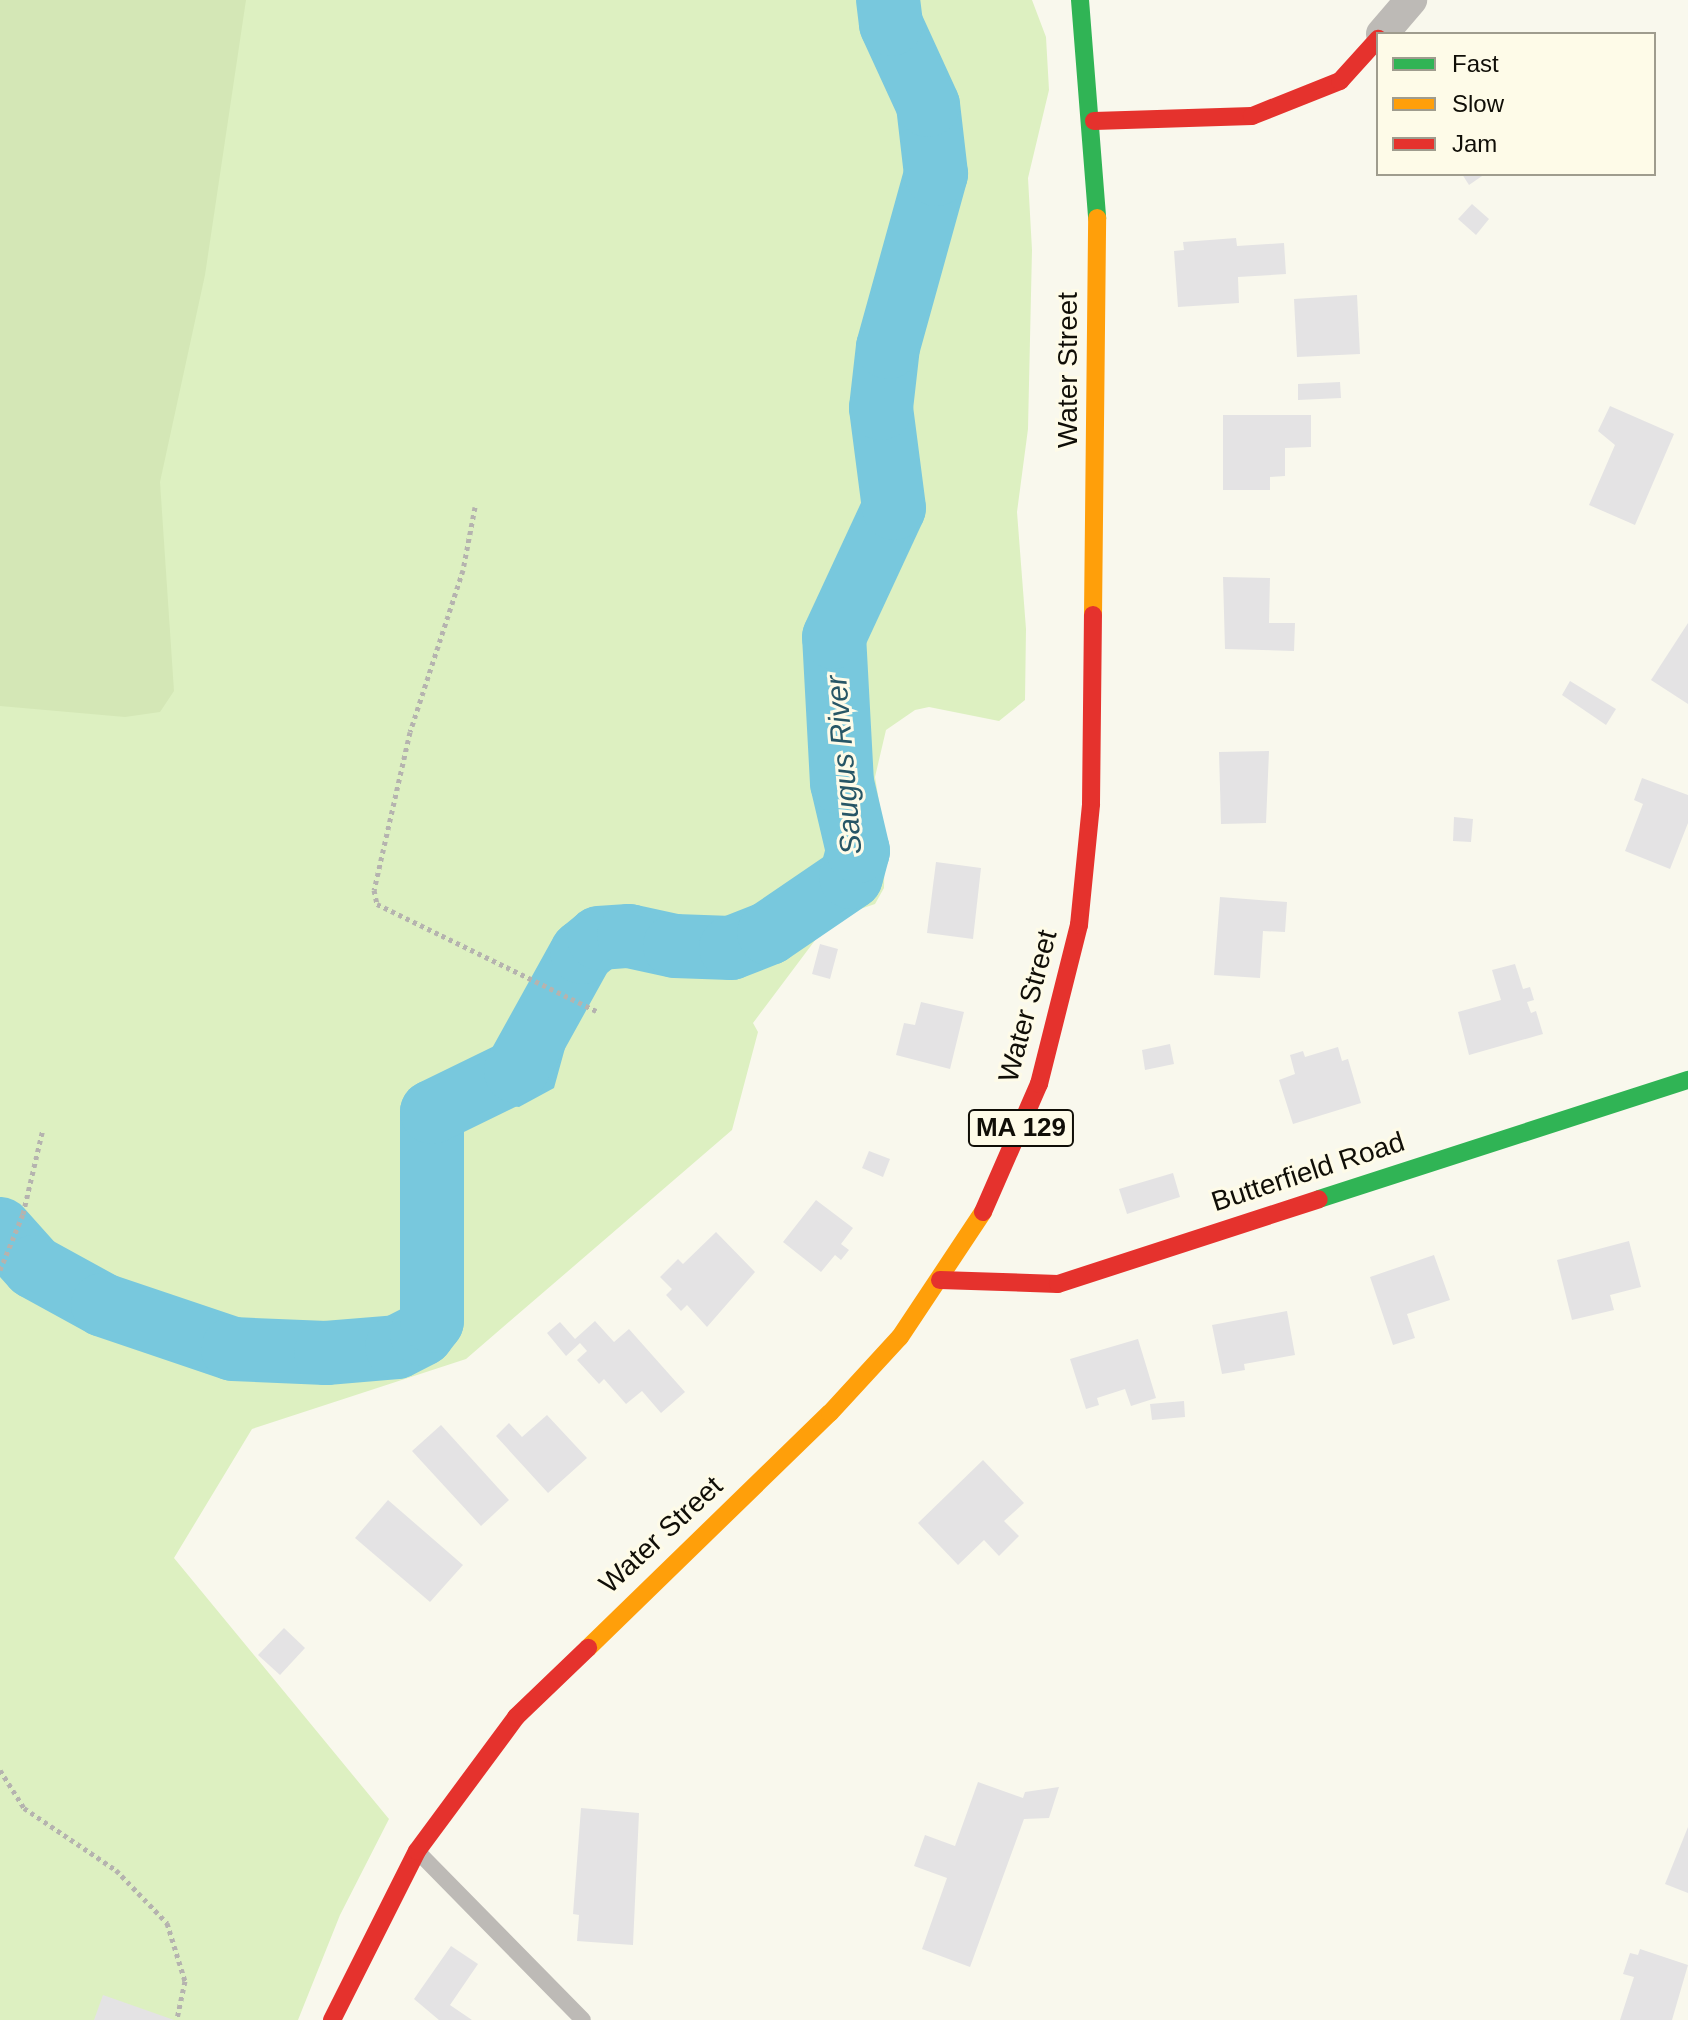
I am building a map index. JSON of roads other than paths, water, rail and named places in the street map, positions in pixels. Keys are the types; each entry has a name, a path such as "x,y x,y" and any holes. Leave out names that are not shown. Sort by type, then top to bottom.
{"main road":[{"name":"Water Street","path":"332,2020 417,1851 527,1705 830,1413 900,1337 983,1213 1039,1084 1071,962 1086,869 1096,601 1094,121 1080,0"},
{"path":"1094,121 1252,116 1340,81 1376,41"},
{"name":"Butterfield Road","path":"940,1280 1058,1284 1687,1078"}],"street":[{"path":"1384,32 1411,0"}],"lane":[{"path":"417,1851 583,2020"}],"water":[{"path":"599,938 568,1008 570,1030 554,1088 519,1107 455,1098 478,1081 541,996 562,956"}],"waterway":[{"name":"Saugus River","path":"0,1229 34,1267 103,1305 233,1349 326,1353 397,1347 422,1334 432,1321 432,1112 516,1071 582,952 599,938 629,936 675,946 731,948 769,933 851,877 858,851 842,783 834,637 894,508 881,408 888,347 936,174 928,105 891,24 888,0"}]}
